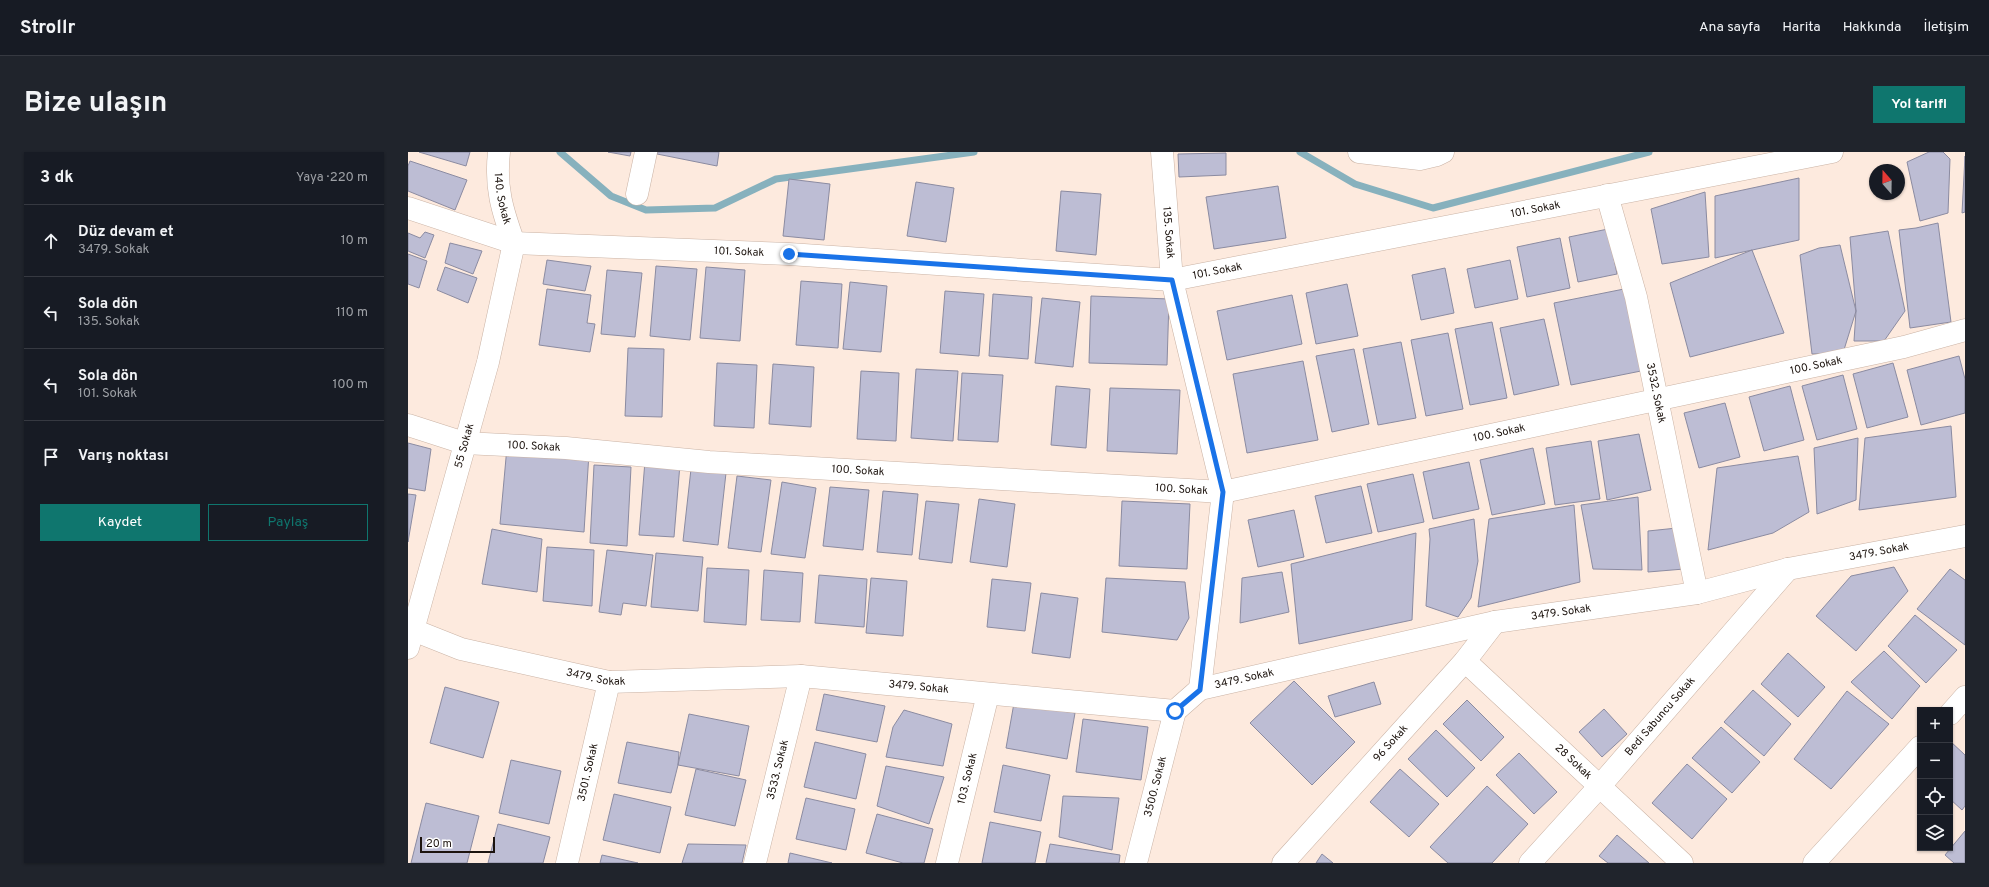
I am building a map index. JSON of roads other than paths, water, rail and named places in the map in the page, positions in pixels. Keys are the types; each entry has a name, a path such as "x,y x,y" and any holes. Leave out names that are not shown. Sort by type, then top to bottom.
{"street":[{"name":"140. Sokak","path":"499,152 497,169 501,210 514,243"},
{"path":"637,194 646,152"},
{"name":"135. Sokak","path":"1162,152 1172,280 1223,492 1200,690"},
{"path":"1359,152 1420,159 1437,155 1442,152"},
{"name":"101. Sokak","path":"408,208 514,243 789,254 1172,280 1832,152"},
{"name":"3532. Sokak","path":"1607,195 1636,297 1659,400 1697,593"},
{"name":"55 Sokak","path":"409,635 488,362 514,243"},
{"name":"100. Sokak","path":"408,425 464,443 566,448 709,462 1223,492 1904,347 1965,330"},
{"name":"3479. Sokak","path":"409,635 461,649 609,682 801,676 1175,711 1200,690 1495,622 1697,593 1788,569 1965,536"},
{"name":"Bedi Sabuncu Sokak","path":"1530,863 1599,787 1788,569"},
{"name":"96 Sokak","path":"1283,863 1465,661 1495,622"},
{"name":"28 Sokak","path":"1465,661 1682,863"},
{"name":"3533. Sokak","path":"755,863 801,676"},
{"name":"3501. Sokak","path":"567,863 609,682"},
{"name":"103. Sokak","path":"947,863 988,694"},
{"path":"1953,711 1965,697"},
{"name":"3500. Sokak","path":"1136,863 1175,711"},
{"path":"1814,863 1917,749"}],"waterway":[{"path":"560,152 611,196 646,210 715,208 776,179 974,152"},
{"path":"1300,152 1355,184 1433,208 1649,152"}]}
